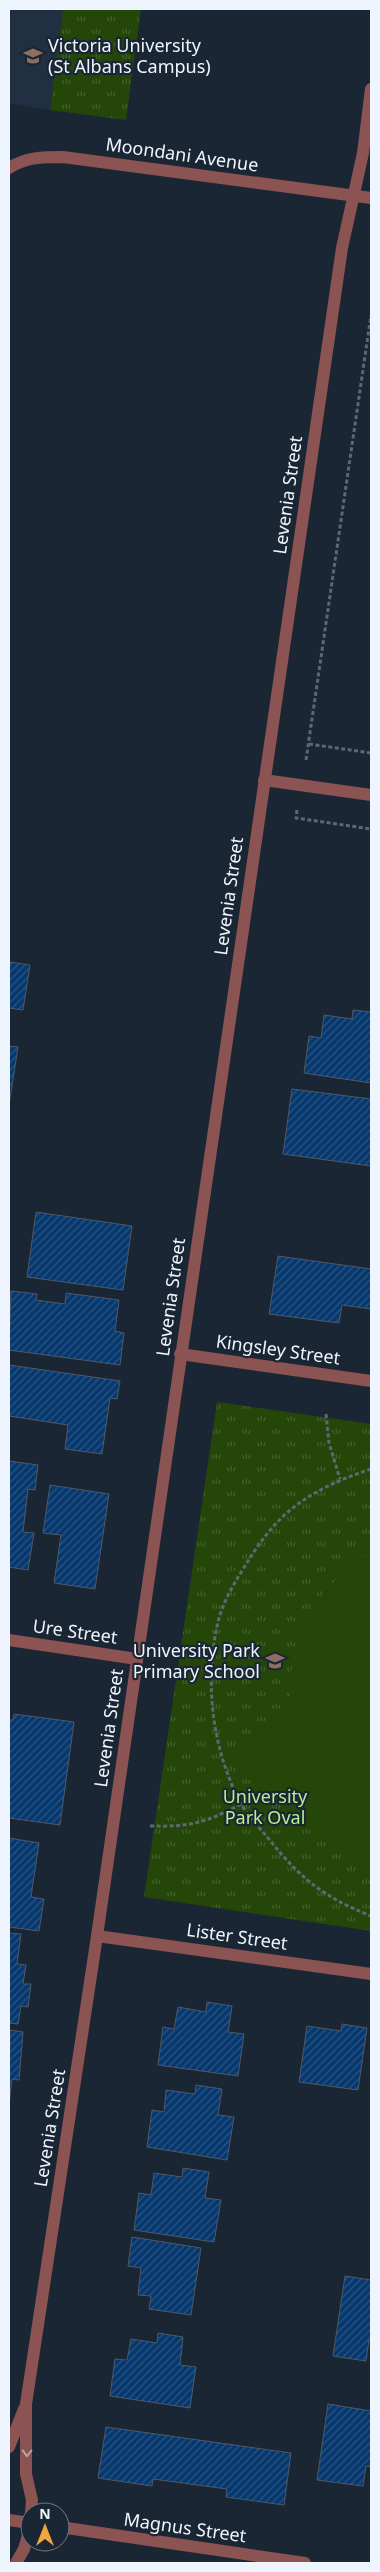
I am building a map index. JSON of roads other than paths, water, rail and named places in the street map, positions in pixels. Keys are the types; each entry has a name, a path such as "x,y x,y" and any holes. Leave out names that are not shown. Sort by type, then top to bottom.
{"street":[{"name":"Levenia Street","path":"32,2502 26,2474 26,2404 97,1936 180,1354 344,238 363,153 371,89"},
{"name":"Moondani Avenue","path":"9,168 18,162 38,157 63,157 371,198"},
{"path":"264,780 371,795"},
{"name":"Kingsley Street","path":"180,1354 371,1381"},
{"name":"Ure Street","path":"9,1640 136,1659"},
{"name":"Lister Street","path":"97,1936 371,1974"},
{"name":"Levenia Street","path":"9,2447 26,2404"},
{"name":"Magnus Street","path":"70,2528 305,2563"},
{"path":"16,2563 22,2552"}],"place":[{"name":"Victoria University (St Albans Campus)","path":"33,56"},
{"name":"University Park Primary School","path":"275,1661"}],"park label":[{"name":"University Park Oval","path":"265,1807"}]}
